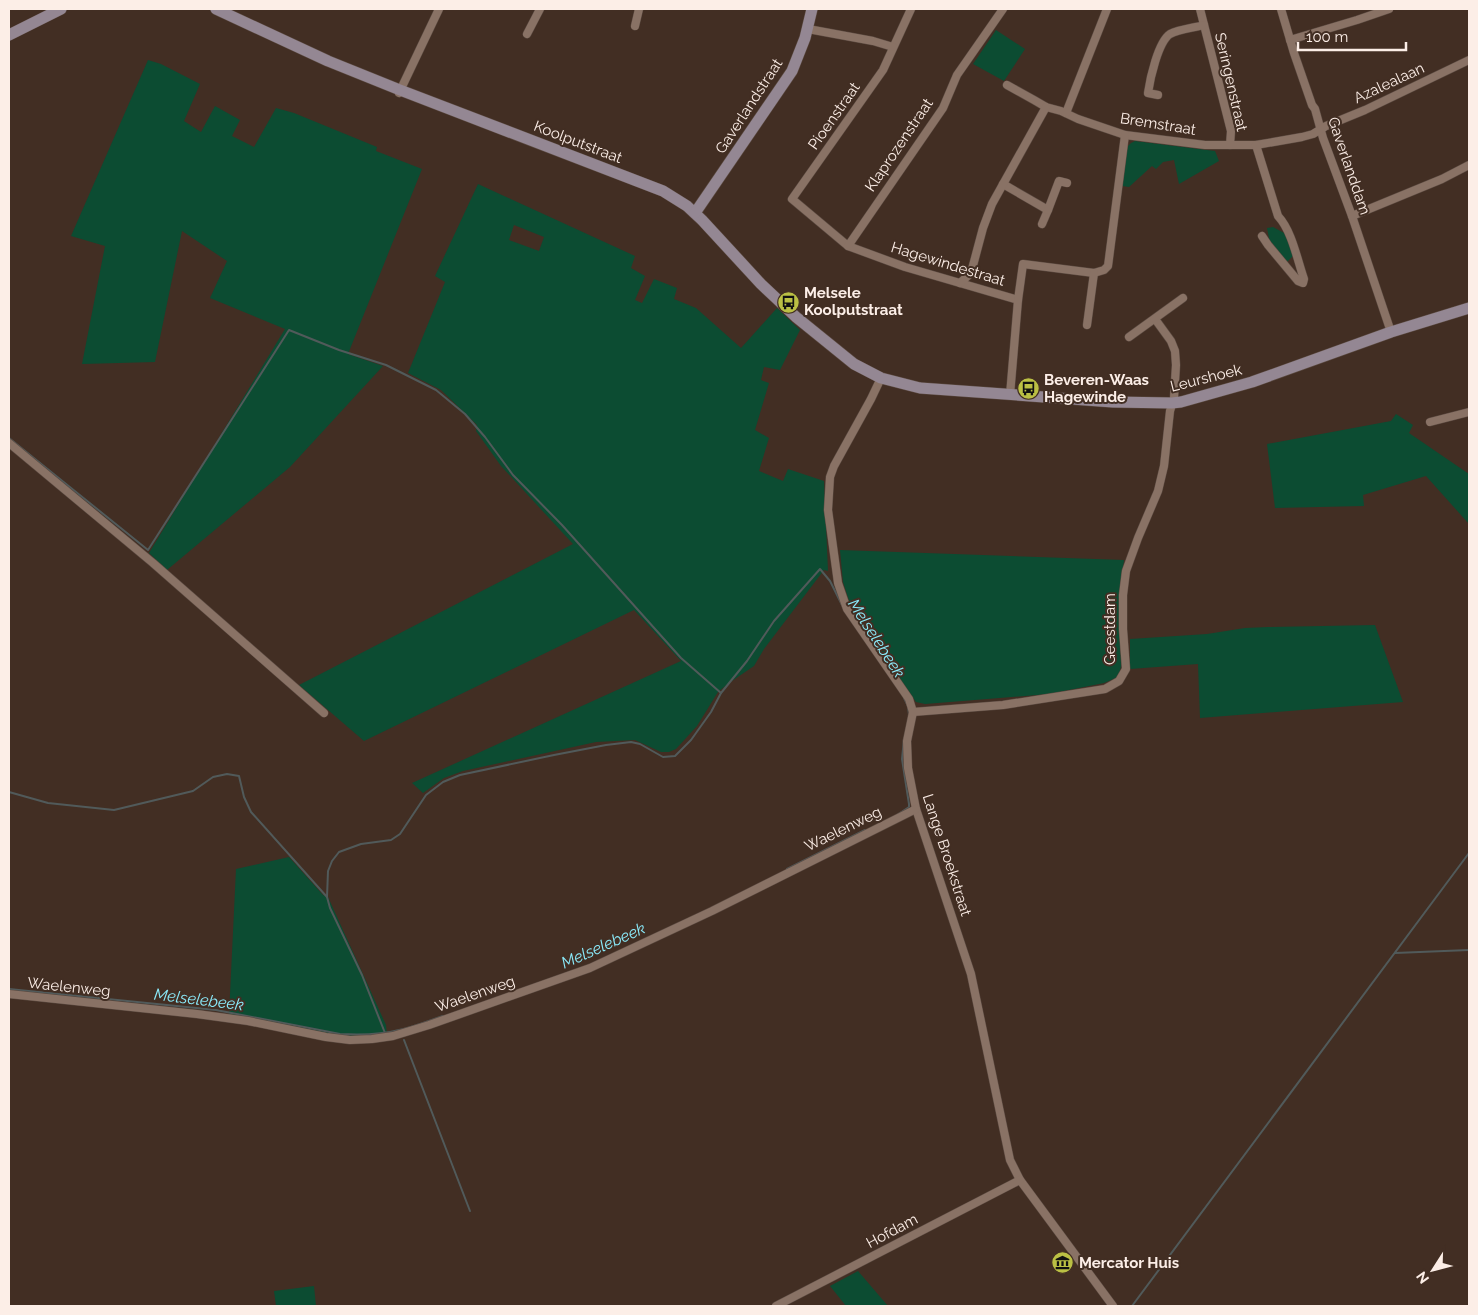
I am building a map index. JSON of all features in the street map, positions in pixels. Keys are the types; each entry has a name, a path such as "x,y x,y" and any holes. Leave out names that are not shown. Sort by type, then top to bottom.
{"street":[{"path":"9,35 62,9"},
{"name":"Koolputstraat","path":"216,9 400,92 663,191 695,213 761,284 796,317 854,364 881,378"},
{"path":"400,92 439,9"},
{"path":"527,34 540,9"},
{"path":"635,26 639,9"},
{"name":"Gaverlandstraat","path":"695,213 792,71 808,29 812,9"},
{"name":"Pioenstraat","path":"792,199 883,70 911,9"},
{"name":"Klaprozenstraat","path":"848,246 943,108 957,74 1003,9"},
{"path":"1066,113 1107,9"},
{"name":"Seringenstraat","path":"1200,9 1231,131 1230,145"},
{"name":"Gaverlanddam","path":"1281,9 1312,105 1315,109 1391,332"},
{"path":"1290,40 1389,9"},
{"name":"Seringenstraat","path":"1158,95 1147,96 1154,63 1164,39 1171,33 1204,25"},
{"path":"808,29 873,40 894,48"},
{"name":"Azalealaan","path":"1321,129 1469,61"},
{"name":"Bremstraat","path":"1007,85 1046,107 1124,135 1205,145 1230,145 1256,144 1302,137 1313,134 1321,129"},
{"path":"960,283 971,273 983,228 992,204 1046,107"},
{"path":"1018,300 1023,264 1094,273 1104,270 1108,266 1124,135"},
{"path":"1256,144 1278,216 1283,221 1289,234 1304,279 1303,283 1298,281 1262,236"},
{"path":"1352,216 1442,179 1469,165"},
{"path":"1042,224 1059,181 1067,182"},
{"path":"1003,184 1048,210"},
{"name":"Hagewindestraat","path":"792,199 848,246 905,267 1018,300 1010,395"},
{"path":"1087,324 1094,273"},
{"path":"1130,337 1183,298"},
{"name":"Leurshoek","path":"881,378 920,388 1113,402 1172,403 1193,400 1252,382 1391,332 1469,308"},
{"name":"Geestdam","path":"913,712 1003,705 1105,689 1119,681 1126,669 1123,595 1126,571 1158,491 1164,466 1175,385 1175,351 1171,342 1154,319"},
{"path":"881,378 834,466 830,476 828,510 838,583 847,609 909,699 913,712"},
{"path":"1430,422 1469,412"},
{"path":"9,443 152,563 324,713"},
{"name":"Lange Broekstraat","path":"913,712 907,741 908,768 916,808 971,974 1010,1160 1020,1180 1114,1306"},
{"name":"Waelenweg","path":"9,994 197,1014 248,1021 350,1040 393,1036 590,968 712,911 916,808"},
{"name":"Hofdam","path":"776,1306 1020,1180"}],"green space":[{"path":"996,30 1025,49 1004,81 973,64"},
{"path":"148,60 161,64 200,84 184,121 201,132 215,106 240,120 232,136 254,147 276,108 294,113 377,147 376,151 422,169 348,354 383,366 290,467 167,570 149,553 285,329 210,298 227,261 182,231 155,362 82,364 105,246 71,236"},
{"path":"1135,141 1215,151 1219,161 1179,184 1174,160 1163,162 1156,169 1152,166 1129,187 1122,186 1127,147"},
{"path":"478,184 635,256 631,268 645,276 635,300 642,303 654,279 677,288 674,299 696,308 741,348 777,308 800,330 780,370 764,367 761,380 769,383 755,430 769,438 759,471 783,481 788,469 824,481 828,571 824,570 764,649 754,666 718,692 697,726 676,749 669,752 661,752 635,740 596,742 463,771 444,778 423,793 412,783 681,661 634,610 364,741 299,685 573,544 501,466 476,431 477,425 441,390 408,373 445,282 435,276","holes":["514,225 544,237 539,251 509,240"]},
{"path":"1273,227 1286,234 1293,256 1287,262 1270,243 1267,228"},
{"path":"1396,414 1413,425 1409,433 1469,474 1469,524 1426,476 1363,495 1364,506 1275,508 1267,444 1391,421"},
{"path":"840,550 1124,560 1119,602 1121,666 1119,675 1104,683 1049,694 925,704 916,702 851,607 843,582"},
{"path":"1375,625 1403,702 1200,718 1198,664 1130,669 1130,639 1207,634 1245,628"},
{"path":"289,857 323,895 328,897 386,1025 387,1035 363,1037 335,1035 229,1015 236,869"},
{"path":"858,1271 888,1306 846,1306 830,1286"},
{"path":"314,1286 316,1306 276,1306 274,1291"}],"waterway":[{"path":"9,438 148,550 289,330 339,350 386,365 436,390 465,414 513,475 562,525 681,658 721,693"},
{"name":"Melselebeek","path":"327,897 328,871 332,861 339,852 361,844 391,840 400,834 426,795 443,782 460,775 554,755 631,742 640,744 663,757 675,756 691,740 711,712 721,693 747,661 774,621 820,569 830,581 843,607"},
{"name":"Melselebeek","path":"904,698 908,706 909,715"},
{"name":"Melselebeek","path":"897,815 909,807 902,759 904,739"},
{"name":"Melselebeek","path":"9,792 48,803 114,810 193,791 213,777 227,774 239,776 244,797 251,812 327,897 330,908 362,975 385,1033"},
{"name":"Melselebeek","path":"787,869 865,830"},
{"path":"1132,1306 1469,853"},
{"path":"1395,953 1469,950"},
{"name":"Melselebeek","path":"9,989 216,1010 340,1034 392,1032 443,1016"},
{"path":"404,1040 470,1211"}],"place":[{"name":"Melsele Koolputstraat","path":"788,302"},
{"name":"Beveren-Waas Hagewinde","path":"1028,389"},
{"name":"Mercator Huis","path":"1063,1263"}]}
